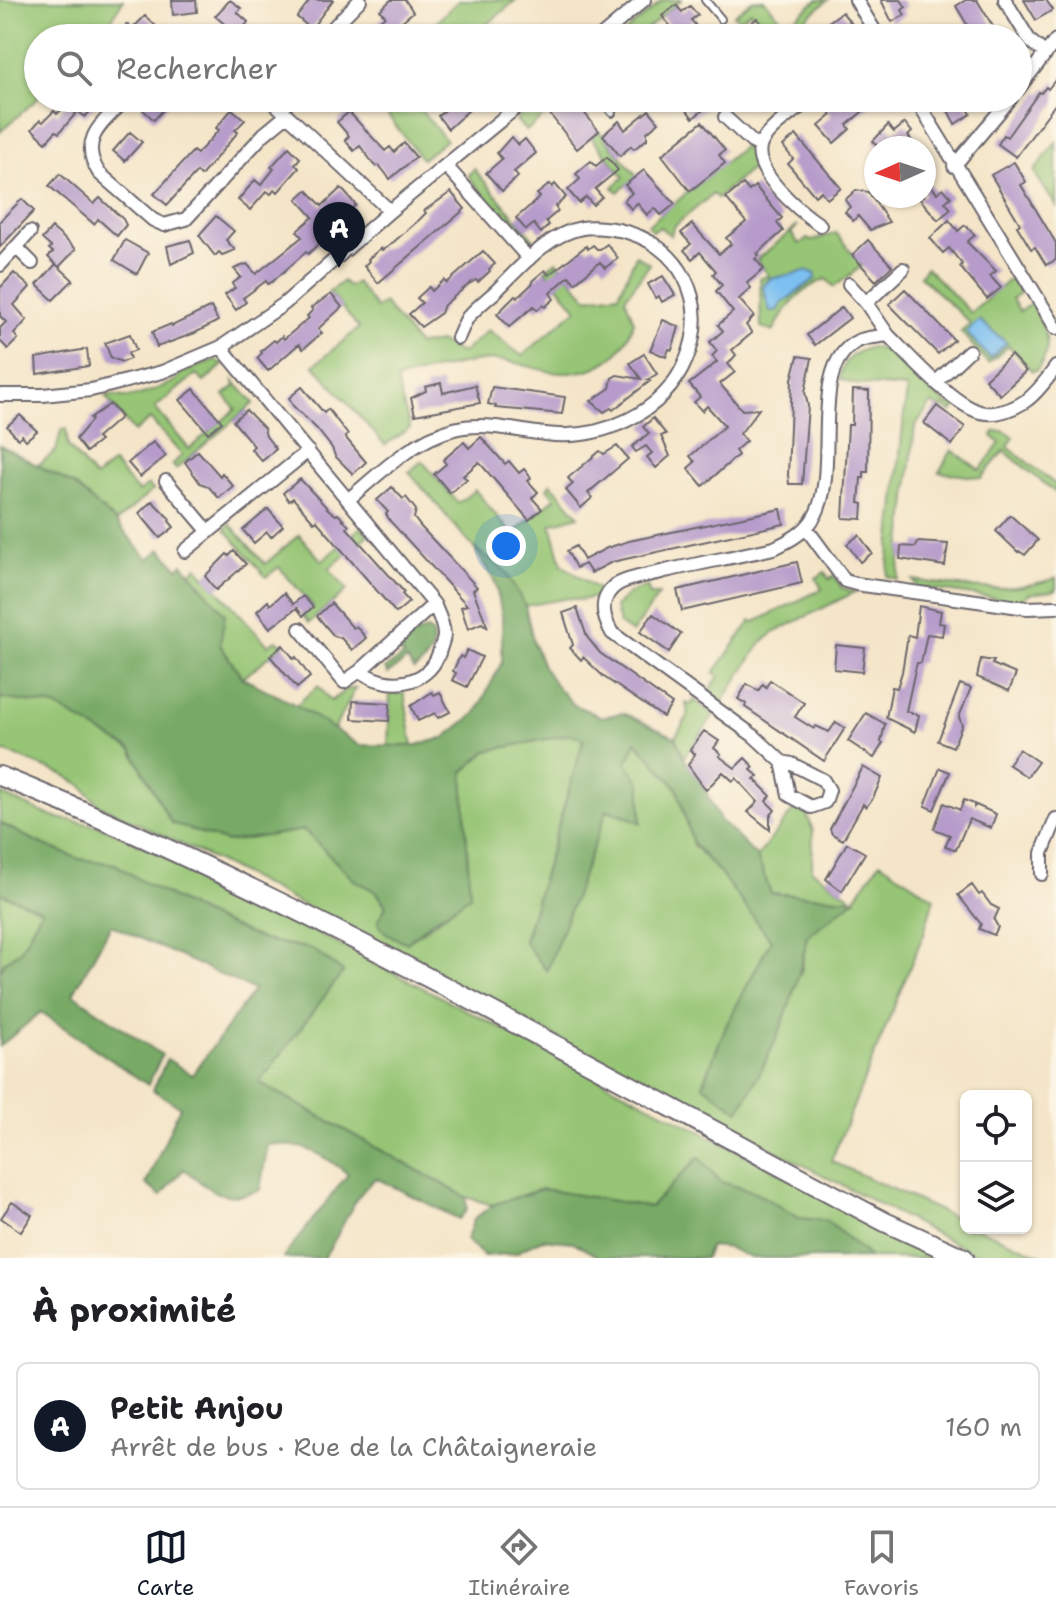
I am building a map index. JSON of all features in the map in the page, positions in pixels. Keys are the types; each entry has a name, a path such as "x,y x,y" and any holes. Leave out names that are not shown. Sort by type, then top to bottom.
{"main road":[{"path":"0,776 309,915 885,1222 964,1258"}],"street":[{"path":"337,24 360,0"},
{"path":"616,24 644,0"},
{"path":"856,0 871,24"},
{"path":"1005,0 1020,24"},
{"path":"1032,72 1056,40"},
{"path":"1032,43 1046,54"},
{"path":"114,112 91,139 89,151 93,164 99,173 153,220 164,225 186,219 264,134 287,115"},
{"path":"284,112 390,211"},
{"path":"0,395 91,390 162,372 221,347 284,304 390,211 512,112"},
{"path":"795,112 768,134 760,146 760,158 764,171 800,211 820,225"},
{"path":"923,112 1056,328"},
{"path":"954,166 999,112"},
{"path":"725,117 760,146"},
{"path":"447,167 529,259"},
{"path":"349,499 408,450 455,429 481,426 576,435 605,430 630,420 653,403 686,361 694,328 692,293 677,264 659,247 639,235 606,228 581,228 554,239 529,259 467,318 458,338"},
{"path":"0,265 30,232"},
{"path":"16,247 32,263"},
{"path":"866,303 903,269"},
{"path":"849,284 888,335 936,382 963,404 980,412 996,413 1014,408 1030,398 1056,367"},
{"path":"782,762 754,736 612,633 603,618 603,603 618,584 774,548 806,528 821,503 827,466 830,384 835,365 845,350 860,340 888,335"},
{"path":"221,347 434,604 444,635 434,667 410,682 387,684 371,679 360,671"},
{"path":"936,382 969,351"},
{"path":"185,551 308,451"},
{"path":"166,481 209,532"},
{"path":"806,528 845,581 1027,608 1056,607"},
{"path":"300,629 344,682 434,604"},
{"path":"1042,874 1042,853 1056,819"}],"lane":[{"path":"705,0 721,19"}],"green space":[{"path":"0,0 123,0 109,24 24,24 24,111 0,132"},
{"path":"459,0 516,0 488,24 434,24"},
{"path":"663,0 681,0 653,24 635,24"},
{"path":"753,0 764,0 786,24 762,24 751,11 740,20 734,15"},
{"path":"817,0 828,0 800,24 788,24"},
{"path":"385,112 423,112 446,140 422,159"},
{"path":"525,112 549,112 526,131 516,120"},
{"path":"599,131 637,176 618,192 613,187 624,177 591,137"},
{"path":"1056,142 1056,206 1034,172"},
{"path":"744,146 753,155 756,174 751,169 717,198 713,194 673,227 671,236 660,227 652,231 648,225"},
{"path":"474,169 536,242 519,235 472,181 468,175"},
{"path":"798,225 791,233 799,244 807,239 811,241 836,233 862,266 834,287 826,279 808,288 788,307 773,332 761,327 760,278 769,276 757,260"},
{"path":"636,255 650,264 625,298 634,321 629,334 616,354 607,361 586,370 560,373 510,361 481,361 396,380 410,428 385,445 314,365 359,328 329,292 343,281 349,287 356,282 376,308 384,303 418,345 440,342 464,352 488,330 522,356 577,309 545,270 557,261 587,298 619,294"},
{"path":"926,267 971,313 1011,278 1020,293 1012,299 1020,311 1032,303 1044,329 1046,352 1037,370 1032,371 1009,346 988,363 961,332 970,323 920,276"},
{"path":"871,347 892,352 925,384 928,381 935,387 932,391 949,406 954,402 957,405 951,412 932,403 915,426 898,580 887,576 907,388 854,384 840,379 843,366 850,357"},
{"path":"214,360 224,364 204,382 196,374 155,408 189,449 236,409 224,395 235,386 234,381 254,403 176,469 172,465 182,455 150,419 134,432 105,396 144,394"},
{"path":"66,429 68,446 95,478 113,463 138,492 148,485 153,490 116,522 74,485 38,465 56,451 61,430"},
{"path":"1003,431 1014,437 1008,447 1056,485 1056,493 1004,451 981,478 939,472 952,450 980,470 1000,443 992,436 994,432"},
{"path":"0,445 74,485 116,522 148,559 161,549 178,568 183,564 225,614 220,645 243,678 296,705 359,745 413,746 444,738 476,713 502,662 502,616 495,582 473,547 505,571 525,606 534,644 556,686 574,705 602,717 623,713 675,737 720,820 757,857 771,893 855,899 807,936 790,1005 762,1069 739,1111 703,1085 725,1028 771,940 693,844 677,788 636,741 627,763 641,784 641,823 607,810 547,971 524,942 584,739 571,734 487,751 463,772 470,896 432,921 407,943 393,937 385,932 378,920 386,906 377,892 354,880 304,830 227,842 171,823 132,750 55,706 0,698"},
{"path":"422,461 458,503 475,490 512,534 555,498 547,488 551,483 579,516 551,524 562,565 599,590 596,597 580,600 569,598 525,606 505,571 473,547 409,472"},
{"path":"230,524 265,564 299,535 322,561 361,527 368,535 329,569 347,590 309,623 303,616 313,606 279,567 266,577 225,529"},
{"path":"197,567 268,645 276,640 283,645 243,678 220,645 190,573"},
{"path":"825,572 829,579 834,576 842,588 855,592 775,632 762,642 722,702 708,692 719,676 714,673 751,621 755,622 822,589 816,578"},
{"path":"1056,578 1056,590 1028,594 1022,602 917,587 913,580 1002,588"},
{"path":"647,586 650,595 659,595 632,633 619,624 615,607 629,593"},
{"path":"427,630 432,633 433,639 427,659 414,670 407,660 388,674 385,669 404,656 398,648"},
{"path":"318,686 331,701 345,690 356,688 334,729 296,705"},
{"path":"404,693 413,746 388,746 390,694"},
{"path":"0,698 55,706 132,750 171,823 227,842 304,830 354,880 377,892 386,907 378,920 407,943 469,896 463,772 487,751 572,734 584,738 524,941 546,970 607,810 641,822 641,784 627,763 635,740 677,788 693,845 718,871 771,940 725,1028 703,1085 801,973 807,936 854,900 771,893 757,857 796,807 806,812 813,831 812,870 854,899 880,862 934,898 924,933 831,1161 960,1220 960,1234 991,1234 1048,1258 983,1258 221,863 99,805 81,785 64,775 0,752"},
{"path":"694,700 714,715 684,757 675,737 688,716 686,702 691,705"},
{"path":"0,794 53,817 99,826 176,860 945,1258 871,1258 827,1221 799,1218 755,1192 721,1182 650,1207 542,1189 492,1205 466,1197 259,1082 343,972 312,949 263,940 205,915 115,864 79,859 0,823"},
{"path":"0,823 79,859 115,864 205,915 263,940 312,949 343,972 259,1083 466,1197 467,1210 459,1219 376,1178 359,1196 323,1258 283,1258 348,1174 320,1155 302,1148 268,1144 260,1190 237,1196 210,1189 184,1169 161,1196 146,1184 180,1107 153,1090 167,1059 192,1075 254,990 111,925 73,994 162,1055 148,1085 41,1012 0,1046 0,972 4,962 20,951 42,910 0,893"},
{"path":"0,893 42,909 20,951 4,962 0,972"},
{"path":"699,1157 721,1182 755,1192 799,1218 827,1221 871,1258 751,1258 729,1248 710,1246 705,1258 601,1258 573,1242 542,1239 516,1253 484,1256 466,1240 474,1219 492,1205 542,1189 650,1207"}],"water":[{"path":"806,271 815,273 816,278 782,303 777,311 770,312 763,286 770,279"},
{"path":"979,320 1007,343 990,358 966,332"}],"building":[{"path":"172,0 196,0 197,12 173,15"},
{"path":"230,0 241,8 237,12 248,22 224,24 215,16"},
{"path":"310,0 333,0 315,24 305,24 297,17"},
{"path":"391,0 405,0 413,12 401,22 403,24 376,24 385,16 380,10"},
{"path":"881,0 901,0 906,7 902,10 905,15 892,22"},
{"path":"966,0 977,0 992,24 967,24 956,6"},
{"path":"1024,0 1046,0 1053,10 1036,20"},
{"path":"676,5 682,12 690,6 698,15 691,20 694,24 669,24 662,16"},
{"path":"842,12 852,24 826,24"},
{"path":"145,16 154,24 137,24"},
{"path":"1056,79 1056,103 1016,157 998,144 1004,135 1007,137 1025,112 1032,112 1032,102 1039,92 1046,87 1048,89"},
{"path":"53,112 77,112 59,133 56,131 46,142 32,129"},
{"path":"145,112 161,112 154,120"},
{"path":"229,112 236,112 245,120 201,176 197,172 167,205 154,194 193,151 197,154 219,130 216,128"},
{"path":"349,112 385,151 390,147 394,152 404,143 416,157 390,179 360,146 354,151 345,140 349,136 337,122"},
{"path":"443,112 467,112 448,129 438,116"},
{"path":"584,112 599,131 577,149 549,113"},
{"path":"647,112 651,112 659,122 647,132 647,139 634,149 631,146 620,156 603,135 619,121 625,130"},
{"path":"830,112 862,112 847,125 850,129 834,143 819,126 832,115"},
{"path":"949,112 970,112 971,114 955,124"},
{"path":"702,122 725,150 719,155 725,163 690,191 662,155"},
{"path":"905,123 912,132 908,136 878,136 888,125 894,132"},
{"path":"130,132 142,142 125,161 113,151"},
{"path":"796,135 841,188 827,199 821,191 815,196 788,164 793,159 783,146"},
{"path":"511,137 518,145 525,139 536,153 514,172 518,177 502,191 486,173 502,159 497,153"},
{"path":"289,147 300,158 295,164 299,168 278,192 275,189 271,194 267,191 250,210 238,200 255,180 261,185 274,169 271,167"},
{"path":"607,157 618,170 595,189 602,197 593,205 586,197 579,203 568,190 580,179 576,174 591,161 596,166"},
{"path":"1014,162 1026,182 1021,185 1056,243 1056,260 1046,265 1035,247 1031,249 991,175"},
{"path":"644,170 675,204 661,215 655,208 647,215 637,203 631,209 624,200 632,193 625,185"},
{"path":"60,174 94,204 100,198 123,219 126,225 117,236 98,219 94,224 49,186"},
{"path":"550,184 552,187 555,184 566,197 555,207 558,211 546,221 549,225 541,233 534,224 526,230 516,218"},
{"path":"743,184 749,191 755,186 782,218 777,223 783,231 757,254 759,256 755,259 764,269 747,283 751,288 739,299 754,316 746,325 752,333 732,350 736,355 728,364 735,372 720,384 742,410 759,409 740,434 746,441 735,451 738,455 703,486 688,468 695,462 690,456 725,426 707,406 702,411 694,402 700,397 689,384 717,362 712,356 717,351 710,342 723,331 718,325 733,312 716,291 722,285 713,274 716,271 700,252 692,259 684,250 691,244 681,233 692,224 719,254 731,244 726,238 746,222 726,198"},
{"path":"341,188 356,205 324,234 326,237 308,254 306,252 272,282 268,284 266,281 243,298 246,302 236,310 225,295 235,288 232,284 241,277 234,269 247,264 256,274 302,237 297,231 313,217 297,199 307,190 322,206"},
{"path":"943,188 951,197 945,202 951,209 938,220 928,208 936,208 936,192"},
{"path":"856,190 864,191 864,208 879,208 889,222 870,230 858,216 853,221 845,212 850,207 845,200"},
{"path":"451,192 465,209 378,283 364,266 368,259 381,248 389,246 426,213 424,211"},
{"path":"22,199 34,211 0,247 0,221"},
{"path":"216,216 234,231 226,240 235,250 222,255 219,252 215,256 199,235"},
{"path":"949,220 958,231 965,225 975,235 967,242 996,271 990,276 1001,288 987,299 960,267 962,264 949,248 943,253 930,238"},
{"path":"52,228 76,249 59,267 48,257 53,252 42,239"},
{"path":"125,240 148,253 137,274 114,260"},
{"path":"190,240 194,253 171,264 167,246"},
{"path":"868,240 892,266 876,281 852,255"},
{"path":"607,244 618,258 605,268 600,262 575,283 569,276 550,293 554,299 545,307 543,305 537,310 534,306 509,327 497,314 545,270 549,275 586,246 588,249 593,245 600,249"},
{"path":"483,251 495,264 490,271 478,282 469,284 444,305 441,313 421,327 409,314 422,303 417,298 429,287 432,291 444,280 447,283"},
{"path":"56,264 73,280 53,300 37,285"},
{"path":"14,273 30,287 14,305 27,320 14,334 18,339 8,349 0,341 0,328 6,322 0,316 0,288"},
{"path":"663,276 675,295 662,302 659,296 655,298 648,284"},
{"path":"905,289 954,340 938,354 889,304"},
{"path":"331,294 342,307 318,329 322,333 303,349 299,344 268,371 257,358 261,351 274,340 276,342 282,336 284,339 309,318 311,308"},
{"path":"211,307 218,321 157,347 152,332"},
{"path":"842,307 850,318 815,345 807,335"},
{"path":"663,320 679,327 672,350 669,349 666,357 650,350"},
{"path":"130,334 136,350 128,353 130,359 122,362 111,358 105,343"},
{"path":"87,349 89,366 37,374 36,358"},
{"path":"644,354 657,374 647,380 650,381 613,410 604,412 591,401 610,388 612,378 617,375 641,379 630,363"},
{"path":"1011,355 1026,371 1000,395 985,379"},
{"path":"798,356 812,358 805,392 808,406 802,484 789,484 792,379"},
{"path":"441,383 443,393 475,385 480,403 415,415 411,398 426,391 425,387"},
{"path":"302,387 324,413 328,409 348,435 345,437 366,462 353,474 335,456 317,429 293,406 289,398"},
{"path":"492,387 565,397 562,414 495,408 488,404"},
{"path":"194,389 222,422 208,433 180,400"},
{"path":"853,390 869,391 868,472 864,472 864,478 861,478 859,503 863,504 862,519 843,518"},
{"path":"110,404 121,417 86,452 76,439 92,420 90,418"},
{"path":"937,406 965,427 952,445 924,423"},
{"path":"246,410 264,428 276,449 262,461 233,421"},
{"path":"20,415 37,431 26,440 22,435 18,439 7,426"},
{"path":"653,418 666,434 661,436 670,456 656,468 647,457 652,453 646,446 636,452 632,447 649,433 643,427"},
{"path":"481,437 505,464 509,461 519,473 524,469 531,478 528,481 538,492 532,498 542,509 529,520 479,462 463,476 467,479 450,493 434,474 446,464 443,460 464,442 469,448"},
{"path":"153,442 166,456 140,477 128,463"},
{"path":"617,446 628,459 588,493 592,498 581,508 566,490 573,484 568,478 600,451 604,454"},
{"path":"198,451 233,486 219,498 208,486 200,483 185,462"},
{"path":"300,479 329,510 338,514 404,592 402,594 409,602 396,613 316,520 314,522 293,498 289,501 283,493"},
{"path":"392,487 403,499 406,497 416,510 414,518 421,527 477,587 473,590 488,628 482,623 468,629 461,607 467,605 390,521 388,512 377,500"},
{"path":"152,501 174,527 160,538 139,513"},
{"path":"268,509 283,526 271,537 267,532 254,543 243,530"},
{"path":"781,509 784,524 612,562 591,573 585,564 576,568 567,551 576,546 584,560 629,541"},
{"path":"1010,515 1038,540 1025,555 996,531"},
{"path":"859,535 872,553 860,562 847,544"},
{"path":"917,542 948,544 945,566 900,559 901,546 916,547"},
{"path":"234,551 246,564 216,590 205,576"},
{"path":"797,562 802,583 682,611 677,590"},
{"path":"284,593 293,604 303,596 313,607 303,616 297,608 270,628 257,611"},
{"path":"331,603 366,638 352,650 341,638 334,636 317,616"},
{"path":"919,606 941,611 939,623 944,624 942,636 927,634 921,663 917,663 915,670 906,711 919,715 915,732 886,718 892,687 897,688 902,672 908,635 915,637"},
{"path":"577,608 587,637 600,653 672,704 663,717 604,677 583,657 581,660 570,648 573,645 563,613"},
{"path":"653,614 681,634 669,652 640,632"},
{"path":"283,645 310,677 297,688 270,656"},
{"path":"836,645 865,648 862,672 834,669"},
{"path":"467,650 482,657 467,687 452,680 460,656 463,658"},
{"path":"981,659 994,661 992,664 1016,674 1009,691 977,677"},
{"path":"770,680 804,703 795,717 814,729 816,726 829,732 836,722 845,728 824,761 738,699 747,684 758,691 763,684 766,687"},
{"path":"960,684 971,688 959,717 962,725 953,747 938,741"},
{"path":"432,692 434,695 440,692 450,712 438,718 435,713 418,721 411,706"},
{"path":"353,701 390,703 389,721 352,719"},
{"path":"866,713 885,724 883,743 874,758 848,741"},
{"path":"704,731 719,741 714,748 735,768 745,758 754,767 751,770 758,776 754,779 771,796 766,801 775,810 770,816 770,830 748,812 758,802 736,778 733,781 723,772 706,790 688,765 695,754 690,750"},
{"path":"1019,749 1038,762 1027,777 1008,764"},
{"path":"863,767 882,778 873,798 866,807 863,804 843,840 832,834 830,829"},
{"path":"940,768 950,772 934,810 925,806"},
{"path":"964,800 974,804 974,807 976,805 996,814 991,828 969,819 956,850 945,846 950,835 934,829 944,803 960,810"},
{"path":"847,843 865,853 842,891 826,879"},
{"path":"972,885 979,895 982,893 991,905 999,909 994,920 998,927 994,935 979,929 981,924 958,895"},
{"path":"12,1202 32,1215 21,1232 1,1218"}],"place":[{"name":"Petit Anjou","path":"339,268"}]}
